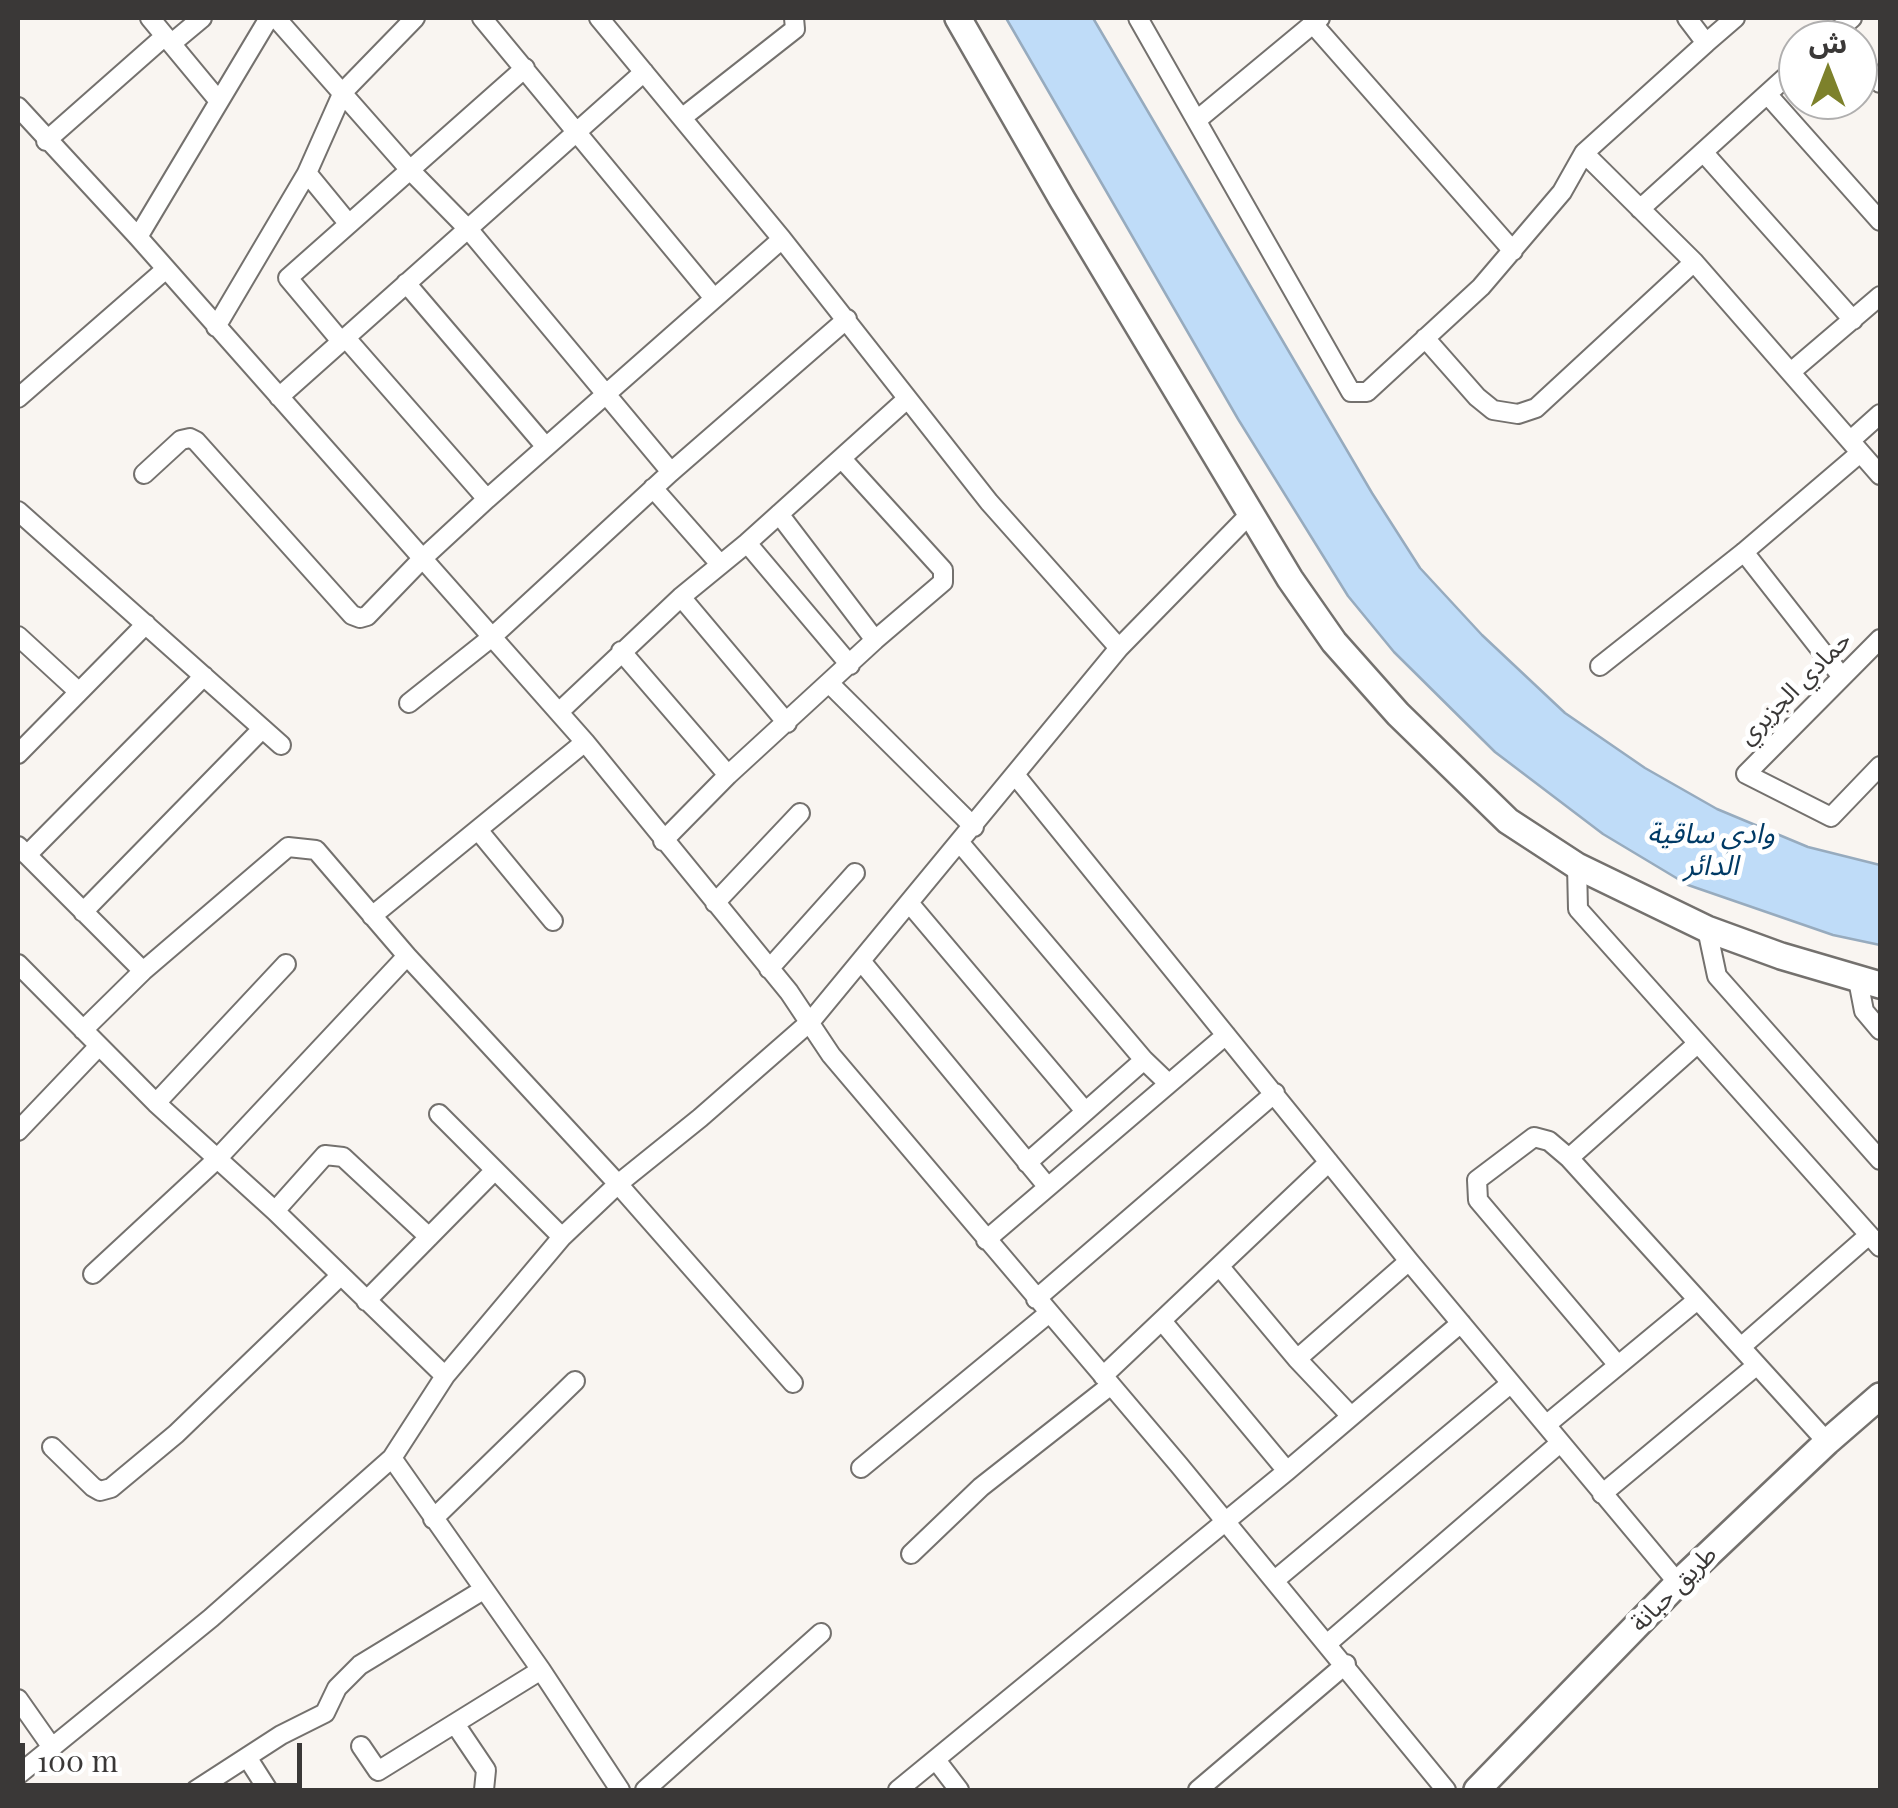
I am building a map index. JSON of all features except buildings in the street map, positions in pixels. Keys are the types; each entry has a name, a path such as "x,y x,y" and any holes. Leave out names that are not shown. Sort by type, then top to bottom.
{"street":[{"path":"150,18 218,100"},
{"path":"46,142 168,39 202,18"},
{"path":"138,237 270,18 469,230 672,472"},
{"path":"216,327 307,173 343,92 415,18"},
{"path":"482,18 713,297"},
{"path":"599,18 782,238 989,502 1119,648"},
{"path":"683,118 794,29 794,18"},
{"path":"958,18 1062,199 1301,595 1365,679 1508,821 1577,866 1707,929 1870,982 1864,1011 1880,1030"},
{"path":"1138,18 1351,392 1367,392 1480,286 1562,192 1584,153 1735,18"},
{"path":"1687,18 1706,43"},
{"path":"1197,120 1317,21 1513,251"},
{"path":"288,278 525,68"},
{"path":"279,397 644,72"},
{"path":"1640,209 1778,84"},
{"path":"1767,94 1880,221"},
{"path":"18,107 585,742 811,1021 831,1056 1346,1664 1446,1790"},
{"path":"1584,153 1694,262 1880,475"},
{"path":"1704,153 1853,320"},
{"path":"307,173 348,222"},
{"path":"144,474 181,440 190,438 356,618 367,616 422,559 782,238"},
{"path":"258,260 288,278 487,500"},
{"path":"1425,338 1478,397 1494,410 1518,414 1536,408 1694,262"},
{"path":"18,398 166,269"},
{"path":"406,284 546,447"},
{"path":"1792,372 1880,296"},
{"path":"409,703 492,637 847,319"},
{"path":"559,712 681,597 907,399"},
{"path":"1600,666 1744,552 1856,446 1880,414"},
{"path":"663,841 728,775 875,640 939,588 945,576 842,459"},
{"path":"654,488 720,564"},
{"path":"18,511 281,745"},
{"path":"18,1775 211,1618 392,1458 445,1376 562,1237 618,1184 811,1021 1119,648 1251,513"},
{"path":"779,514 875,640"},
{"path":"747,543 850,665"},
{"path":"1744,552 1842,677"},
{"path":"681,597 788,723"},
{"path":"18,754 146,624"},
{"path":"18,637 79,692"},
{"name":"حمادي الجزيري","path":"1880,638 1746,774 1830,817 1880,766"},
{"path":"621,652 728,775"},
{"path":"143,971 22,850 204,676"},
{"path":"830,684 974,826"},
{"path":"83,912 262,729"},
{"path":"372,916 585,742"},
{"path":"1016,776 1510,1384 1678,1583"},
{"path":"715,903 800,812"},
{"path":"478,830 554,921"},
{"path":"960,843 1144,1060 1168,1083"},
{"path":"84,1030 143,971 288,847 316,850 407,956 618,1184 792,1384"},
{"path":"1577,866 1578,909 1875,1241 1741,1347"},
{"path":"769,969 855,873"},
{"path":"910,904 1084,1111"},
{"path":"1707,929 1717,976 1880,1160"},
{"path":"93,1274 216,1160 407,956"},
{"path":"861,961 1047,1186"},
{"path":"18,964 156,1103 445,1376"},
{"path":"156,1103 286,964"},
{"path":"986,1240 1226,1036"},
{"path":"1569,1158 1697,1044"},
{"path":"18,1130 98,1046"},
{"path":"1028,1163 1144,1060"},
{"path":"861,1468 1275,1093"},
{"path":"440,1114 562,1237"},
{"path":"1617,1364 1478,1200 1477,1180 1534,1137 1549,1141 1569,1158 1827,1442"},
{"path":"274,1212 325,1155 343,1157 429,1237"},
{"path":"911,1554 981,1487 1107,1380 1162,1321 1329,1162"},
{"path":"366,1301 494,1171"},
{"path":"1297,1359 1410,1262"},
{"path":"1220,1267 1350,1415"},
{"path":"52,1448 100,1492 111,1488 176,1434 339,1277"},
{"path":"1546,1425 1696,1301"},
{"path":"1162,1321 1286,1471"},
{"path":"898,1790 1461,1322"},
{"path":"1602,1494 1758,1365"},
{"path":"433,1518 574,1381"},
{"path":"1275,1580 1510,1384"},
{"name":"طريق حبانة","path":"1476,1790 1678,1583 1880,1396"},
{"path":"1328,1643 1560,1443"},
{"path":"392,1458 541,1670 615,1789"},
{"path":"196,1790 281,1735 325,1713 336,1688 360,1665 483,1590"},
{"path":"645,1790 820,1633"},
{"path":"1198,1790 1346,1664"},
{"path":"361,1746 378,1771 541,1670"},
{"path":"18,1699 52,1746"},
{"path":"455,1724 486,1770 484,1790"},
{"path":"247,1758 268,1790"},
{"path":"936,1760 959,1790"}],"water":[{"name":"وادي ساقية الدائر","path":"1006,18 1093,18 1372,493 1420,568 1482,635 1565,713 1645,768 1717,809 1808,847 1880,865 1880,945 1833,935 1688,885 1603,834 1495,752 1394,652 1348,596 1238,419"}]}
